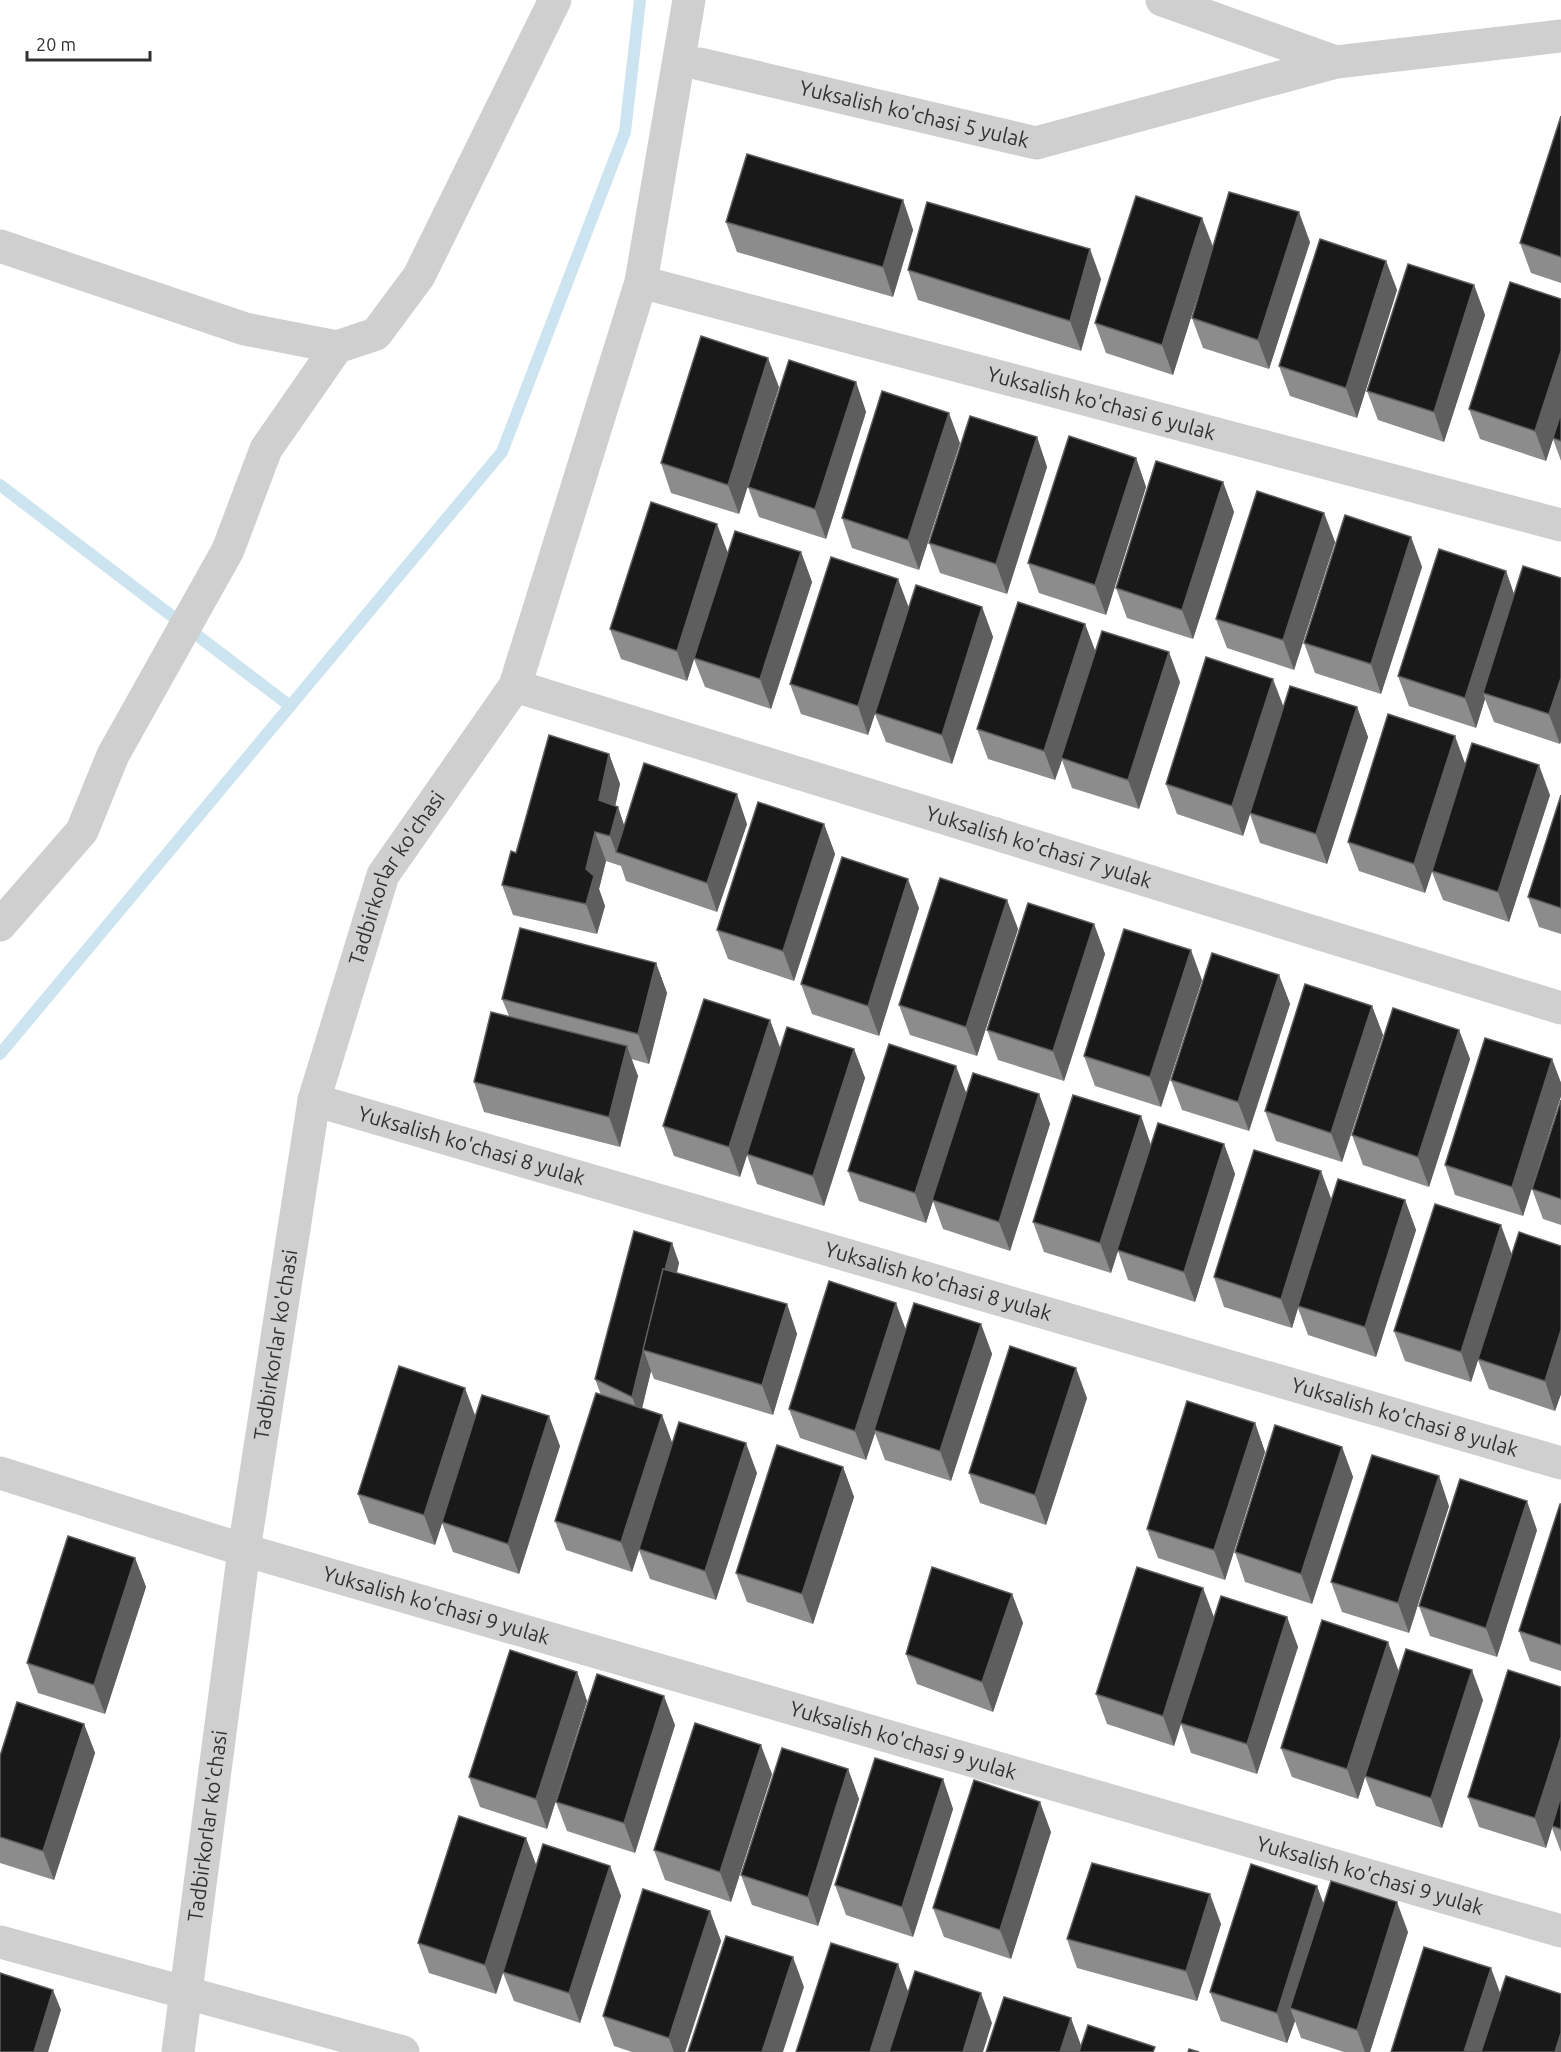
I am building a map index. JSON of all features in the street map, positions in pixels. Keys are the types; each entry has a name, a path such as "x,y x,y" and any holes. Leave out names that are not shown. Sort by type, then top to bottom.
{"street":[{"path":"0,246 245,329 337,347 376,334 419,276 555,0"},
{"name":"Tadbirkorlar ko'chasi","path":"178,2052 244,1550 314,1100 383,875 515,686 641,282 689,0"},
{"name":"Yuksalish ko'chasi 5 yulak","path":"1162,0 1336,62"},
{"name":"Yuksalish ko'chasi 5 yulak","path":"700,64 1036,143 1336,62 1561,36"},
{"name":"Yuksalish ko'chasi 6 yulak","path":"641,282 1561,525"},
{"path":"0,925 82,831 113,755 228,550 266,449 337,347"},
{"name":"Yuksalish ko'chasi 7 yulak","path":"515,686 1561,1008"},
{"name":"Yuksalish ko'chasi 8 yulak","path":"314,1100 1561,1463"},
{"name":"Yuksalish ko'chasi 9 yulak","path":"0,1473 244,1550 1561,1931"},
{"path":"0,1942 403,2052"}],"building":[{"path":"1561,116 1561,257 1520,243"},
{"path":"747,154 903,200 883,267 726,222"},
{"path":"1229,192 1299,212 1258,340 1192,318"},
{"path":"1136,196 1202,218 1162,345 1095,323"},
{"path":"927,202 1090,249 1070,321 908,270"},
{"path":"1320,239 1386,261 1346,388 1279,366"},
{"path":"1408,264 1474,285 1434,412 1367,391"},
{"path":"1510,282 1561,299 1561,351 1535,431 1469,409"},
{"path":"701,336 768,358 728,485 661,463"},
{"path":"789,360 856,382 815,509 748,487"},
{"path":"882,391 949,413 908,540 842,518"},
{"path":"1561,413 1561,441 1553,438"},
{"path":"970,416 1037,437 996,564 929,543"},
{"path":"1069,436 1136,458 1095,585 1028,563"},
{"path":"1156,461 1223,482 1182,610 1116,588"},
{"path":"1257,491 1324,513 1283,640 1216,619"},
{"path":"651,502 717,524 677,651 610,629"},
{"path":"1345,515 1411,537 1371,664 1304,643"},
{"path":"735,531 801,552 760,679 694,658"},
{"path":"1439,549 1506,571 1465,698 1398,676"},
{"path":"831,557 898,579 858,706 790,684"},
{"path":"1523,566 1561,578 1561,678 1549,714 1483,693"},
{"path":"916,585 982,607 942,735 875,713"},
{"path":"1018,602 1085,624 1044,751 977,729"},
{"path":"1102,631 1169,652 1128,780 1061,758"},
{"path":"1206,657 1273,679 1232,806 1166,784"},
{"path":"1290,686 1357,707 1316,834 1250,813"},
{"path":"1388,714 1455,736 1414,864 1348,842"},
{"path":"549,735 609,754 599,800 618,807 610,836 595,832 586,869 594,876 586,904 502,885 511,851 516,853"},
{"path":"1472,743 1539,765 1498,892 1432,871"},
{"path":"644,763 737,794 707,883 616,852"},
{"path":"1561,795 1561,908 1528,897"},
{"path":"758,802 824,824 783,951 717,930"},
{"path":"842,857 908,879 868,1006 801,984"},
{"path":"940,878 1007,900 966,1027 899,1005"},
{"path":"1028,903 1094,924 1053,1051 987,1030"},
{"path":"520,928 656,963 638,1034 502,999"},
{"path":"1124,929 1191,950 1150,1077 1084,1056"},
{"path":"1212,953 1279,975 1238,1102 1171,1080"},
{"path":"1305,984 1372,1006 1331,1133 1265,1111"},
{"path":"704,999 770,1020 729,1147 663,1126"},
{"path":"1393,1008 1459,1030 1418,1157 1352,1135"},
{"path":"491,1012 627,1046 609,1117 474,1082"},
{"path":"787,1027 854,1049 813,1176 747,1154"},
{"path":"1485,1038 1552,1059 1512,1187 1445,1165"},
{"path":"889,1044 956,1066 915,1193 848,1171"},
{"path":"973,1073 1039,1094 999,1222 932,1200"},
{"path":"1073,1095 1141,1116 1100,1243 1033,1222"},
{"path":"1561,1100 1561,1199 1532,1189"},
{"path":"1158,1123 1224,1144 1184,1272 1117,1250"},
{"path":"1254,1150 1321,1171 1281,1299 1214,1277"},
{"path":"1338,1179 1405,1200 1365,1327 1298,1306"},
{"path":"1435,1204 1501,1225 1461,1352 1394,1331"},
{"path":"634,1231 672,1243 665,1270 663,1269 632,1397 595,1379"},
{"path":"1519,1232 1561,1246 1561,1330 1545,1381 1478,1359"},
{"path":"663,1269 787,1304 762,1385 643,1350"},
{"path":"829,1281 896,1303 855,1431 789,1409"},
{"path":"914,1303 981,1324 940,1451 874,1430"},
{"path":"1010,1346 1076,1368 1035,1495 969,1473"},
{"path":"399,1366 465,1388 424,1515 358,1494"},
{"path":"596,1393 662,1415 621,1542 555,1521"},
{"path":"482,1395 549,1416 508,1544 442,1522"},
{"path":"1187,1401 1255,1423 1214,1550 1147,1529"},
{"path":"679,1422 746,1443 705,1571 639,1549"},
{"path":"1275,1425 1342,1447 1301,1574 1235,1552"},
{"path":"777,1445 843,1467 802,1594 736,1573"},
{"path":"1372,1455 1439,1476 1398,1603 1331,1582"},
{"path":"1460,1479 1527,1501 1486,1628 1419,1606"},
{"path":"1561,1504 1561,1645 1519,1631"},
{"path":"68,1536 135,1558 94,1685 27,1663"},
{"path":"932,1567 1012,1594 982,1682 906,1654"},
{"path":"1137,1567 1203,1588 1163,1716 1096,1694"},
{"path":"1221,1596 1287,1617 1247,1744 1180,1723"},
{"path":"1322,1620 1388,1642 1347,1769 1281,1748"},
{"path":"1406,1649 1472,1670 1431,1798 1365,1776"},
{"path":"510,1650 577,1672 536,1799 469,1777"},
{"path":"1508,1670 1561,1687 1561,1737 1535,1818 1468,1797"},
{"path":"597,1674 664,1696 624,1823 556,1802"},
{"path":"17,1702 84,1724 43,1851 0,1837 0,1756"},
{"path":"695,1723 761,1745 720,1872 654,1850"},
{"path":"782,1748 848,1769 808,1897 741,1875"},
{"path":"875,1758 943,1779 902,1907 835,1885"},
{"path":"974,1780 1040,1802 1000,1930 933,1908"},
{"path":"1561,1796 1561,1829 1552,1826"},
{"path":"459,1816 526,1838 485,1965 418,1943"},
{"path":"543,1844 610,1866 569,1993 503,1972"},
{"path":"1092,1863 1210,1894 1186,1971 1067,1939"},
{"path":"1251,1864 1317,1886 1277,2013 1210,1992"},
{"path":"1331,1881 1397,1902 1357,2030 1290,2008"},
{"path":"643,1889 710,1911 669,2038 603,2016"},
{"path":"726,1936 793,1957 762,2052 688,2052"},
{"path":"831,1943 898,1964 870,2052 796,2052"},
{"path":"1424,1947 1491,1968 1464,2052 1391,2052"},
{"path":"915,1971 981,1993 963,2052 889,2052"},
{"path":"0,1973 53,1990 34,2052 0,2052"},
{"path":"1506,1976 1561,1994 1561,2033 1555,2052 1481,2052"},
{"path":"1004,1997 1071,2018 1060,2052 986,2052"},
{"path":"1088,2025 1155,2047 1153,2052 1079,2052"}],"waterway":[{"path":"0,1054 502,452 625,132 640,0"},
{"path":"0,485 290,706"}]}
